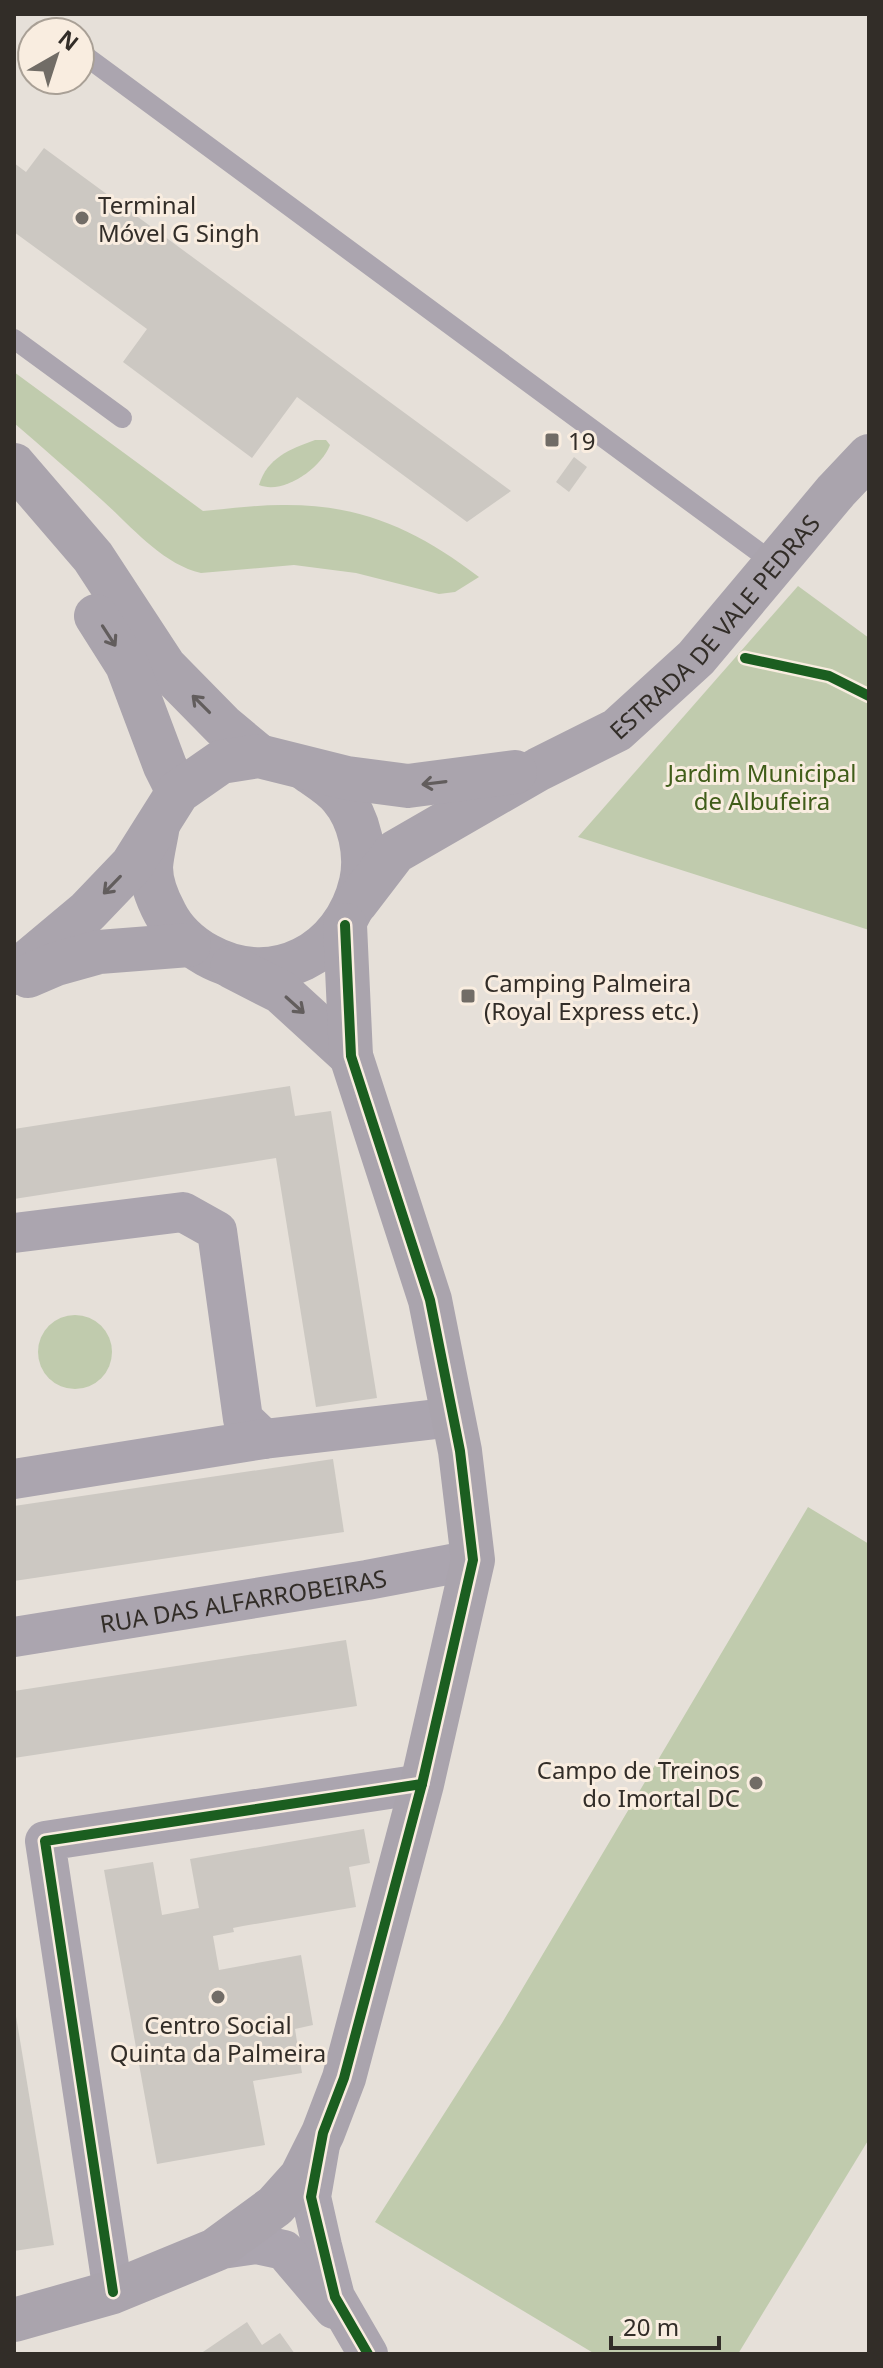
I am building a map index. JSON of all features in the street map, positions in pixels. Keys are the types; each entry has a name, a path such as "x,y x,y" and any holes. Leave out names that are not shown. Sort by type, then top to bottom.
{"street":[{"name":"ESTRADA DE VALE PEDRAS","path":"351,914 395,852 539,769 617,730 696,658 869,456"},
{"path":"14,465 93,557 165,667 223,726 259,756"},
{"path":"14,505 65,569 127,665 165,766 168,807 151,868 157,899 170,924 189,945 281,992 351,1056"},
{"path":"14,973 87,912 132,865 168,807 221,762 259,756 302,766 341,797 359,829 365,865 351,914 351,1056 430,1300 454,1417 473,1560 422,1784 344,2078 323,2133 301,2177 275,2206 215,2250 113,2292 14,2320"},
{"name":"ESTRADA DE VALE PEDRAS","path":"302,766 347,778 408,786 539,769"},
{"path":"230,966 267,969 298,962 322,949 351,914"},
{"path":"14,982 56,964 99,952 189,945"},
{"path":"14,1233 183,1212 217,1231 243,1419 264,1439"},
{"path":"14,1479 264,1439 454,1417"},
{"name":"RUA DAS ALFARROBEIRAS","path":"14,1637 351,1583 473,1560"},
{"path":"113,2292 45,1841 422,1784"},
{"path":"323,2133 311,2197 335,2297 368,2354"},
{"path":"215,2250 256,2244 284,2250 368,2354"}],"lane":[{"path":"96,64 775,564"},
{"path":"14,339 122,418"}],"green space":[{"path":"14,372 203,511 282,505 338,509 411,533 479,577 455,592 439,594 356,573 294,565 201,573 173,562 14,423"},
{"path":"315,440 326,440 330,445 310,470 290,483 269,487 259,485 274,461 288,451"},
{"name":"Jardim Municipal de Albufeira","path":"798,586 869,638 869,930 578,837"},
{"path":"68,1315 82,1315 96,1321 106,1331 112,1352 110,1366 96,1383 82,1389 68,1389 54,1383 44,1373 38,1359 38,1345 44,1331 54,1321"},
{"name":"Campo de Treinos do Imortal DC","path":"808,1507 869,1544 869,2139 738,2354 595,2354 375,2222 502,2023"}],"building":[{"path":"44,148 511,491 467,522 297,397 252,458 123,362 147,329 14,232 14,163 26,172"},
{"path":"574,457 587,467 569,492 556,482"},
{"path":"290,1086 295,1116 331,1111 377,1398 316,1407 276,1158 14,1199 14,1129"},
{"path":"333,1459 344,1532 14,1581 14,1506"},
{"path":"346,1640 357,1706 14,1758 14,1691"},
{"name":"Centro Social Quinta da Palmeira","path":"364,1829 370,1863 349,1867 356,1907 233,1928 234,1932 213,1936 219,1970 301,1955 313,2025 295,2029 302,2073 253,2081 265,2145 157,2164 104,1870 153,1862 162,1915 199,1908 190,1859"},
{"path":"14,2004 54,2245 14,2251"},
{"path":"247,2322 262,2345 280,2333 295,2354 200,2354"}],"cycle path":[{"path":"745,658 829,676 869,696"},
{"path":"345,925 351,1056 430,1300 460,1451 473,1560 422,1784 344,2078 323,2133 311,2197 335,2297 368,2354"},
{"path":"113,2292 45,1841 422,1784"}],"place":[{"name":"Terminal Móvel G Singh","path":"82,218"},
{"name":"19","path":"552,440"},
{"name":"Camping Palmeira (Royal Express etc.)","path":"468,996"},
{"name":"Campo de Treinos do Imortal DC","path":"756,1783"},
{"name":"Centro Social Quinta da Palmeira","path":"218,1997"}]}
